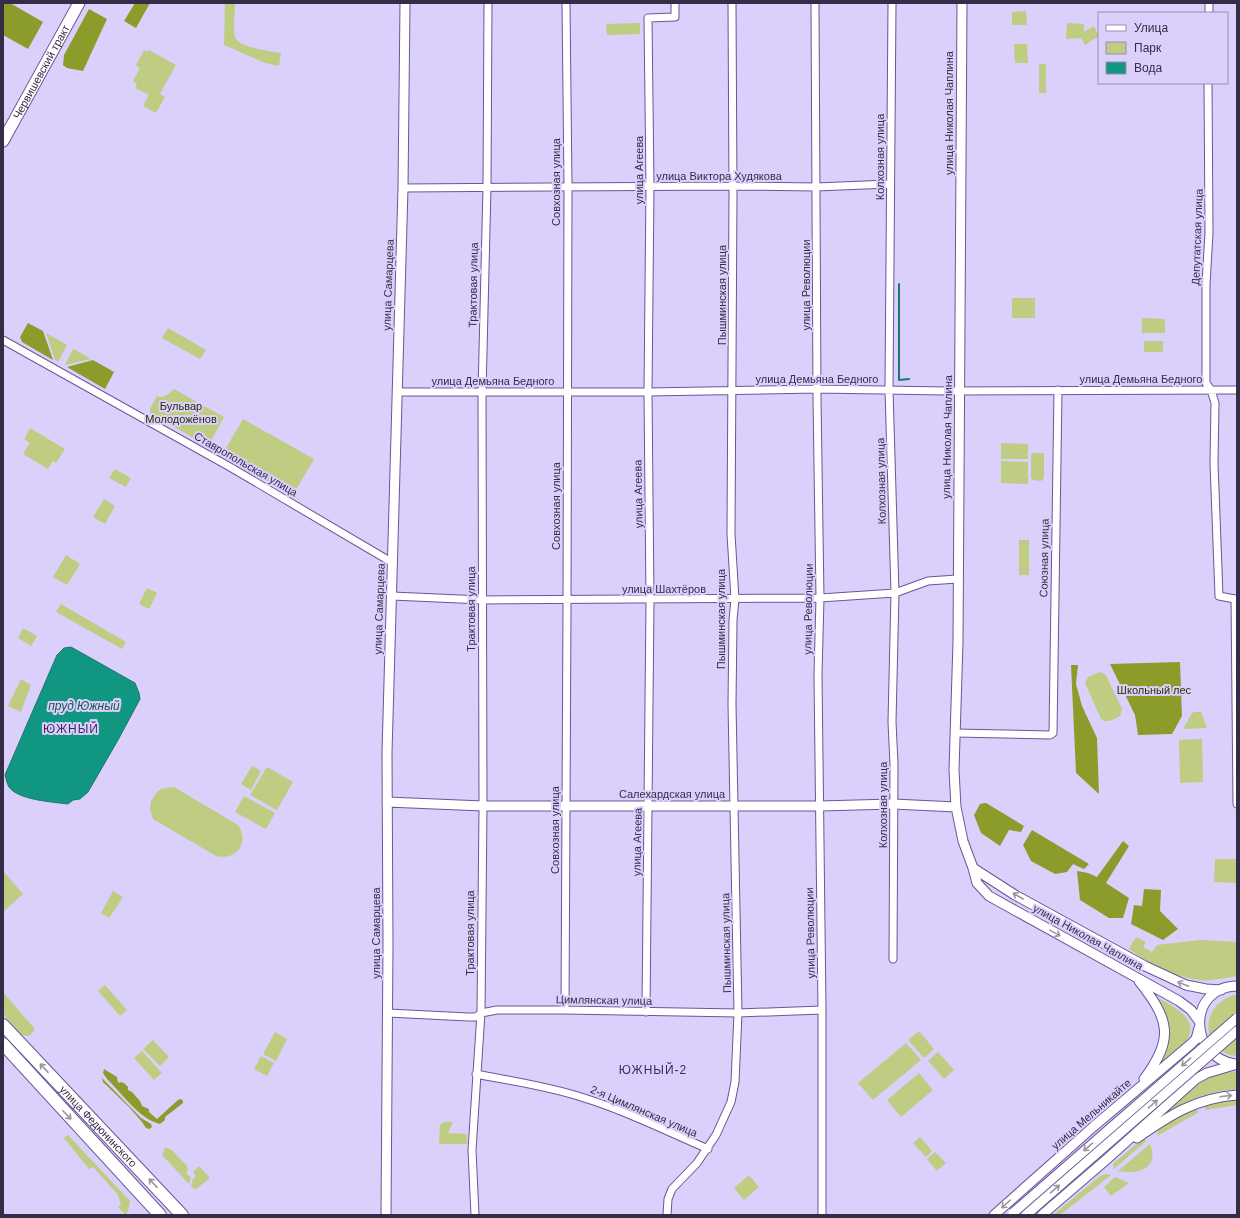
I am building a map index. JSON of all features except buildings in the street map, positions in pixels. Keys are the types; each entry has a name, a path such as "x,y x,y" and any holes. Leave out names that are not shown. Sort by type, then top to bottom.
{"highway":[{"name":"улица Федюнинского","path":"3,1025 182,1214"},
{"name":"улица Федюнинского","path":"3,1044 160,1215"}],"main road":[{"name":"Червишевский тракт","path":"3,141 79,3"},
{"path":"3,1020 17,1040"}],"street":[{"name":"улица Самарцева","path":"386,1215 388,1013 387,753 403,188 405,3"},
{"name":"Трактовая улица","path":"475,1215 472,1150 481,1012 482,393 488,3"},
{"name":"Совхозная улица","path":"564,1010 567,805 568,187 566,3"},
{"name":"улица Агеева","path":"646,1012 650,600 648,392 650,187 648,18 675,18 675,3"},
{"name":"Пышминская улица","path":"667,1215 668,1199 672,1189 697,1164 708,1149 727,1114 734,1092 738,1013 732,704 733,620 735,599 731,534 733,186 732,3"},
{"name":"улица Революции","path":"815,3 817,389 820,598 818,675 822,1010 822,1215"},
{"name":"Колхозная улица","path":"892,3 889,390 895,594 892,722 894,764 893,959"},
{"name":"улица Николая Чаплина","path":"962,3 960,391 957,579 958,635 954,770 956,807 963,841 977,883 989,896 1179,1001 1191,1010 1199,1024"},
{"name":"Депутатская улица","path":"1208,84 1209,233 1206,284 1206,382 1211,390 1215,403 1214,463 1219,596 1235,599 1237,804"},
{"name":"улица Виктора Худякова","path":"403,188 733,186 816,187 890,184"},
{"name":"Ставропольская улица","path":"3,340 230,467 393,563"},
{"name":"улица Демьяна Бедного","path":"397,392 648,392 817,389 960,391 1237,390"},
{"name":"Союзная улица","path":"955,733 1050,735 1053,733 1058,390"},
{"name":"улица Шахтёров","path":"392,596 482,600 820,598 895,594 928,581 957,579"},
{"name":"Салехардская улица","path":"387,802 482,806 820,806 893,804 956,807"},
{"name":"улица Николая Чаплина","path":"973,868 1015,895 1145,966 1186,986 1221,990"},
{"path":"1137,978 1160,1012 1164,1024 1165,1036 1157,1062 1137,1089"},
{"path":"1221,990 1236,986"},
{"name":"улица Мельникайте","path":"994,1215 1137,1089 1191,1044 1196,1039 1200,1013 1208,999 1221,990"},
{"name":"Цимлянская улица","path":"388,1013 468,1018 476,1017 481,1012 497,1010 738,1013 822,1010"},
{"path":"1011,1214 1237,1018"},
{"path":"1199,1024 1203,1042 1207,1048 1218,1058 1235,1064"},
{"path":"1026,1215 1237,1031"},
{"path":"1042,1215 1196,1079 1207,1073 1235,1064"},
{"name":"2-я Цимлянская улица","path":"476,1074 550,1088 580,1096 605,1105 708,1149"},
{"path":"1107,1159 1156,1124 1184,1108 1209,1099 1237,1095"}],"green space":[{"path":"3,3 10,3 43,22 28,49 3,35"},
{"path":"135,3 150,3 136,28 124,21"},
{"path":"225,3 235,3 234,34 238,41 242,44 256,48 281,53 279,66 265,63 224,45"},
{"path":"89,9 107,19 83,71 67,68 63,65 64,55"},
{"path":"1026,11 1027,25 1012,25 1012,12"},
{"path":"640,23 640,34 607,35 606,24"},
{"path":"1067,23 1084,24 1084,32 1094,26 1098,34 1098,37 1085,45 1081,38 1066,39"},
{"path":"1014,44 1027,44 1028,63 1015,63"},
{"path":"144,50 148,52 149,50 176,65 160,94 165,97 156,113 143,106 149,95 135,88 137,84 133,81 140,68 136,65"},
{"path":"1039,64 1046,64 1046,93 1039,93"},
{"path":"1012,298 1035,298 1035,318 1012,318"},
{"path":"1142,318 1165,319 1165,333 1142,333"},
{"path":"28,323 43,331 53,360 22,342 20,337"},
{"path":"168,328 206,350 200,359 162,338"},
{"path":"46,333 67,345 58,362 55,360"},
{"path":"1144,341 1163,341 1163,352 1144,352"},
{"path":"74,349 91,359 65,365"},
{"path":"93,360 114,372 105,389 67,367"},
{"name":"Бульвар Молодожёнов","path":"174,389 224,417 208,446 150,413 150,409 157,396 164,396"},
{"path":"243,419 314,459 293,495 222,455"},
{"path":"30,428 65,449 56,463 53,461 48,469 23,454 30,443 24,439"},
{"path":"1001,443 1028,444 1028,459 1001,459"},
{"path":"1033,453 1043,453 1044,455 1044,478 1041,481 1033,480 1031,478 1031,455"},
{"path":"1001,461 1028,462 1028,484 1001,483"},
{"path":"115,469 131,478 126,487 109,478"},
{"path":"104,499 115,506 105,524 93,517"},
{"path":"1019,540 1029,540 1029,575 1019,575"},
{"path":"66,555 80,564 67,585 53,577"},
{"path":"147,588 157,593 149,609 139,604"},
{"path":"61,604 126,642 122,649 56,612"},
{"path":"23,628 37,636 31,646 18,638"},
{"name":"Школьный лес","path":"1180,662 1182,716 1172,734 1138,735 1135,715 1110,664"},
{"path":"1071,665 1078,665 1076,684 1082,706 1097,738 1099,794 1076,773"},
{"path":"1100,672 1106,675 1122,709 1120,716 1113,720 1106,721 1101,719 1085,683 1088,677"},
{"path":"21,679 31,685 21,712 8,706"},
{"path":"1201,712 1207,728 1183,729 1192,713"},
{"path":"1202,739 1203,782 1180,783 1179,740"},
{"path":"252,766 261,771 251,790 241,784"},
{"path":"267,767 293,782 277,810 250,795"},
{"path":"174,787 238,825 241,832 242,844 235,853 230,856 216,856 153,819 150,809 151,801 161,789"},
{"path":"244,796 275,813 266,829 235,812"},
{"path":"986,803 1024,826 1021,832 1009,830 1000,846 981,833 974,815 980,804"},
{"path":"1032,830 1089,864 1084,869 1073,864 1067,872 1055,874 1031,861 1023,845"},
{"path":"1123,841 1129,846 1106,883 1129,898 1123,918 1109,918 1080,900 1077,871 1088,873 1097,877"},
{"path":"1215,859 1237,859 1237,883 1214,882"},
{"path":"3,871 23,894 4,911 3,909"},
{"path":"1144,889 1161,890 1160,911 1178,929 1163,940 1131,924 1134,905 1142,906"},
{"path":"113,891 123,897 109,918 101,913"},
{"path":"1136,937 1146,942 1143,947 1152,952 1157,945 1200,940 1237,942 1237,976 1214,980 1200,980 1172,973 1145,960 1129,949"},
{"path":"105,985 127,1010 120,1016 98,991"},
{"path":"3,992 34,1028 34,1031 29,1036 22,1035 3,1014"},
{"path":"1237,995 1237,1056 1225,1053 1216,1047 1208,1028 1214,1009 1222,1001"},
{"path":"1156,997 1184,1015 1189,1022 1190,1029 1189,1036 1183,1045 1176,1053 1162,1064 1160,1064 1160,1061 1167,1022 1164,1012"},
{"path":"919,1031 934,1049 924,1058 908,1040"},
{"path":"275,1032 287,1039 276,1061 263,1054"},
{"path":"153,1040 169,1057 160,1066 143,1049"},
{"path":"906,1043 921,1060 873,1100 858,1083"},
{"path":"142,1051 162,1073 154,1080 134,1058"},
{"path":"938,1052 954,1070 944,1079 928,1061"},
{"path":"261,1056 274,1063 267,1076 254,1069"},
{"path":"104,1069 117,1077 118,1083 124,1083 128,1087 128,1090 132,1092 140,1101 142,1106 149,1109 149,1112 157,1119 178,1100 181,1099 183,1103 165,1117 165,1120 160,1124 152,1121 131,1105 107,1079 103,1073"},
{"path":"1237,1071 1237,1089 1219,1091 1202,1096 1186,1102 1170,1111 1169,1110 1182,1097 1207,1079 1220,1074"},
{"path":"919,1073 933,1090 901,1117 887,1100"},
{"path":"102,1078 141,1118 151,1124 152,1127 149,1129 146,1128 129,1107 103,1082"},
{"path":"1237,1100 1237,1105 1205,1110 1205,1105 1207,1104"},
{"path":"1193,1109 1196,1109 1199,1112 1157,1136 1158,1130 1161,1126"},
{"path":"444,1122 453,1122 448,1133 467,1134 467,1144 439,1144 440,1125"},
{"path":"68,1135 130,1201 126,1215 118,1207 121,1204 118,1195 94,1168 92,1167 89,1169 64,1138"},
{"path":"920,1137 932,1151 926,1157 913,1143"},
{"path":"1142,1139 1145,1139 1146,1141 1114,1169 1113,1164"},
{"path":"1150,1144 1152,1159 1150,1164 1140,1171 1118,1171"},
{"path":"165,1147 172,1150 185,1164 186,1163 188,1170 186,1173 191,1178 189,1184 162,1155"},
{"path":"935,1152 946,1163 937,1171 927,1159"},
{"path":"199,1166 210,1178 195,1190 191,1186 193,1179 196,1176 193,1172"},
{"path":"1106,1174 1111,1175 1060,1215 1053,1215 1100,1176"},
{"path":"749,1175 759,1187 744,1200 734,1188"},
{"path":"1115,1177 1129,1183 1111,1196 1104,1187"}],"water":[{"name":"пруд Южный","path":"71,647 135,683 140,699 88,792 80,799 73,800 68,804 36,800 20,795 9,787 5,775 57,655 64,648"}],"waterway":[{"path":"899,284 899,380 909,379"}],"district":[{"name":"ЮЖНЫЙ","path":"71,729"},
{"name":"ЮЖНЫЙ-2","path":"653,1070"}]}
